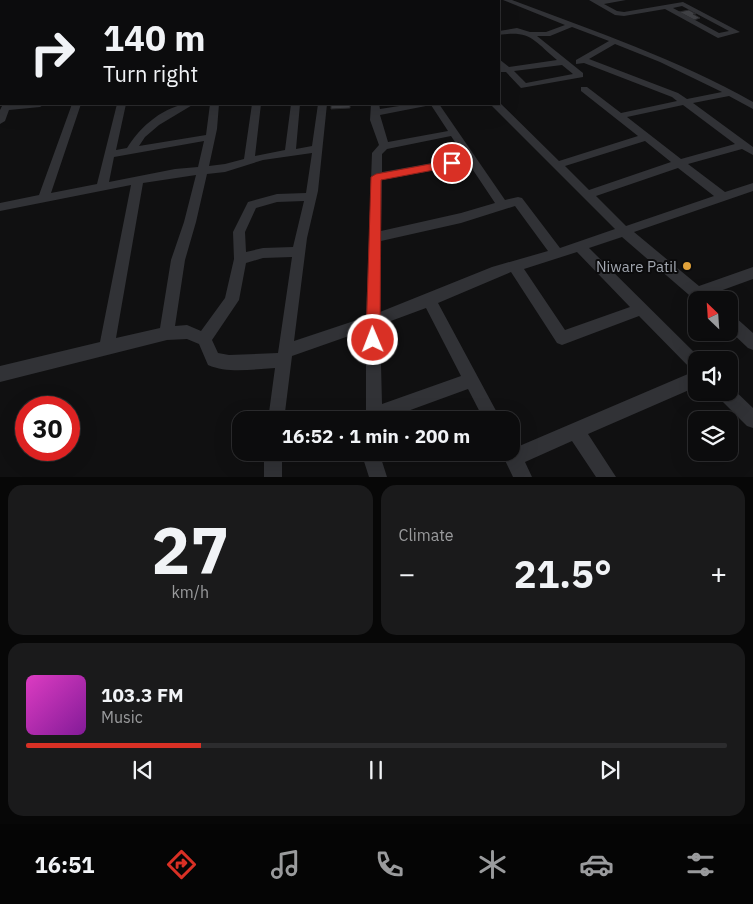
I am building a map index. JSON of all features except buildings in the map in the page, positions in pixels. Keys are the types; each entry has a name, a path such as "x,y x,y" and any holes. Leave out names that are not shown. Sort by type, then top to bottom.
{"street":[{"path":"305,0 312,0"},
{"path":"506,0 662,60 729,92 753,106"},
{"path":"594,1 622,0"},
{"path":"594,1 615,13 624,14 665,6 683,4 736,32 718,36 665,6"},
{"path":"500,33 517,30 530,34 548,34 571,25"},
{"path":"500,62 524,86 580,75 530,34"},
{"path":"500,70 509,71 584,60 614,41"},
{"path":"584,60 675,95 749,148"},
{"path":"584,88 723,197"},
{"path":"620,116 729,92"},
{"path":"0,120 6,106 23,105"},
{"path":"43,199 76,105"},
{"path":"102,187 121,105"},
{"path":"131,150 135,141 153,124 187,105"},
{"path":"167,333 178,260 190,222 210,137 215,105"},
{"path":"249,161 256,105"},
{"path":"290,152 296,105"},
{"path":"277,411 299,252 311,198 323,105"},
{"path":"384,146 375,120 375,108 414,105"},
{"path":"436,105 470,160 502,205"},
{"path":"496,105 623,230 695,291"},
{"path":"370,411 376,153 384,146 453,133"},
{"path":"110,154 210,137"},
{"path":"557,166 647,137"},
{"path":"587,195 707,154 749,148"},
{"path":"0,207 175,173 225,168 290,152 318,149"},
{"path":"376,177 470,160"},
{"path":"107,346 138,180"},
{"path":"0,374 107,346 167,333 187,332 204,339 213,360 229,363 285,356 429,300 497,271 558,254 623,230 752,188"},
{"path":"204,339 232,300 240,259 239,232 252,205 277,198 311,198"},
{"path":"374,238 461,218 518,201 558,254"},
{"path":"579,246 688,356"},
{"path":"240,259 263,253 299,252"},
{"path":"514,266 562,338 642,309"},
{"path":"713,291 753,274"},
{"path":"429,300 488,411"},
{"path":"738,329 753,343"},
{"path":"389,411 472,380"},
{"path":"520,452 575,431 688,382"},
{"path":"734,401 753,420"},
{"path":"575,431 607,476"},
{"path":"273,461 273,476"},
{"path":"373,461 378,476"},
{"path":"514,461 522,476"}],"place":[{"name":"Niware Patil","path":"687,266"}],"route":[{"path":"373,340 376,177 452,163"}]}
